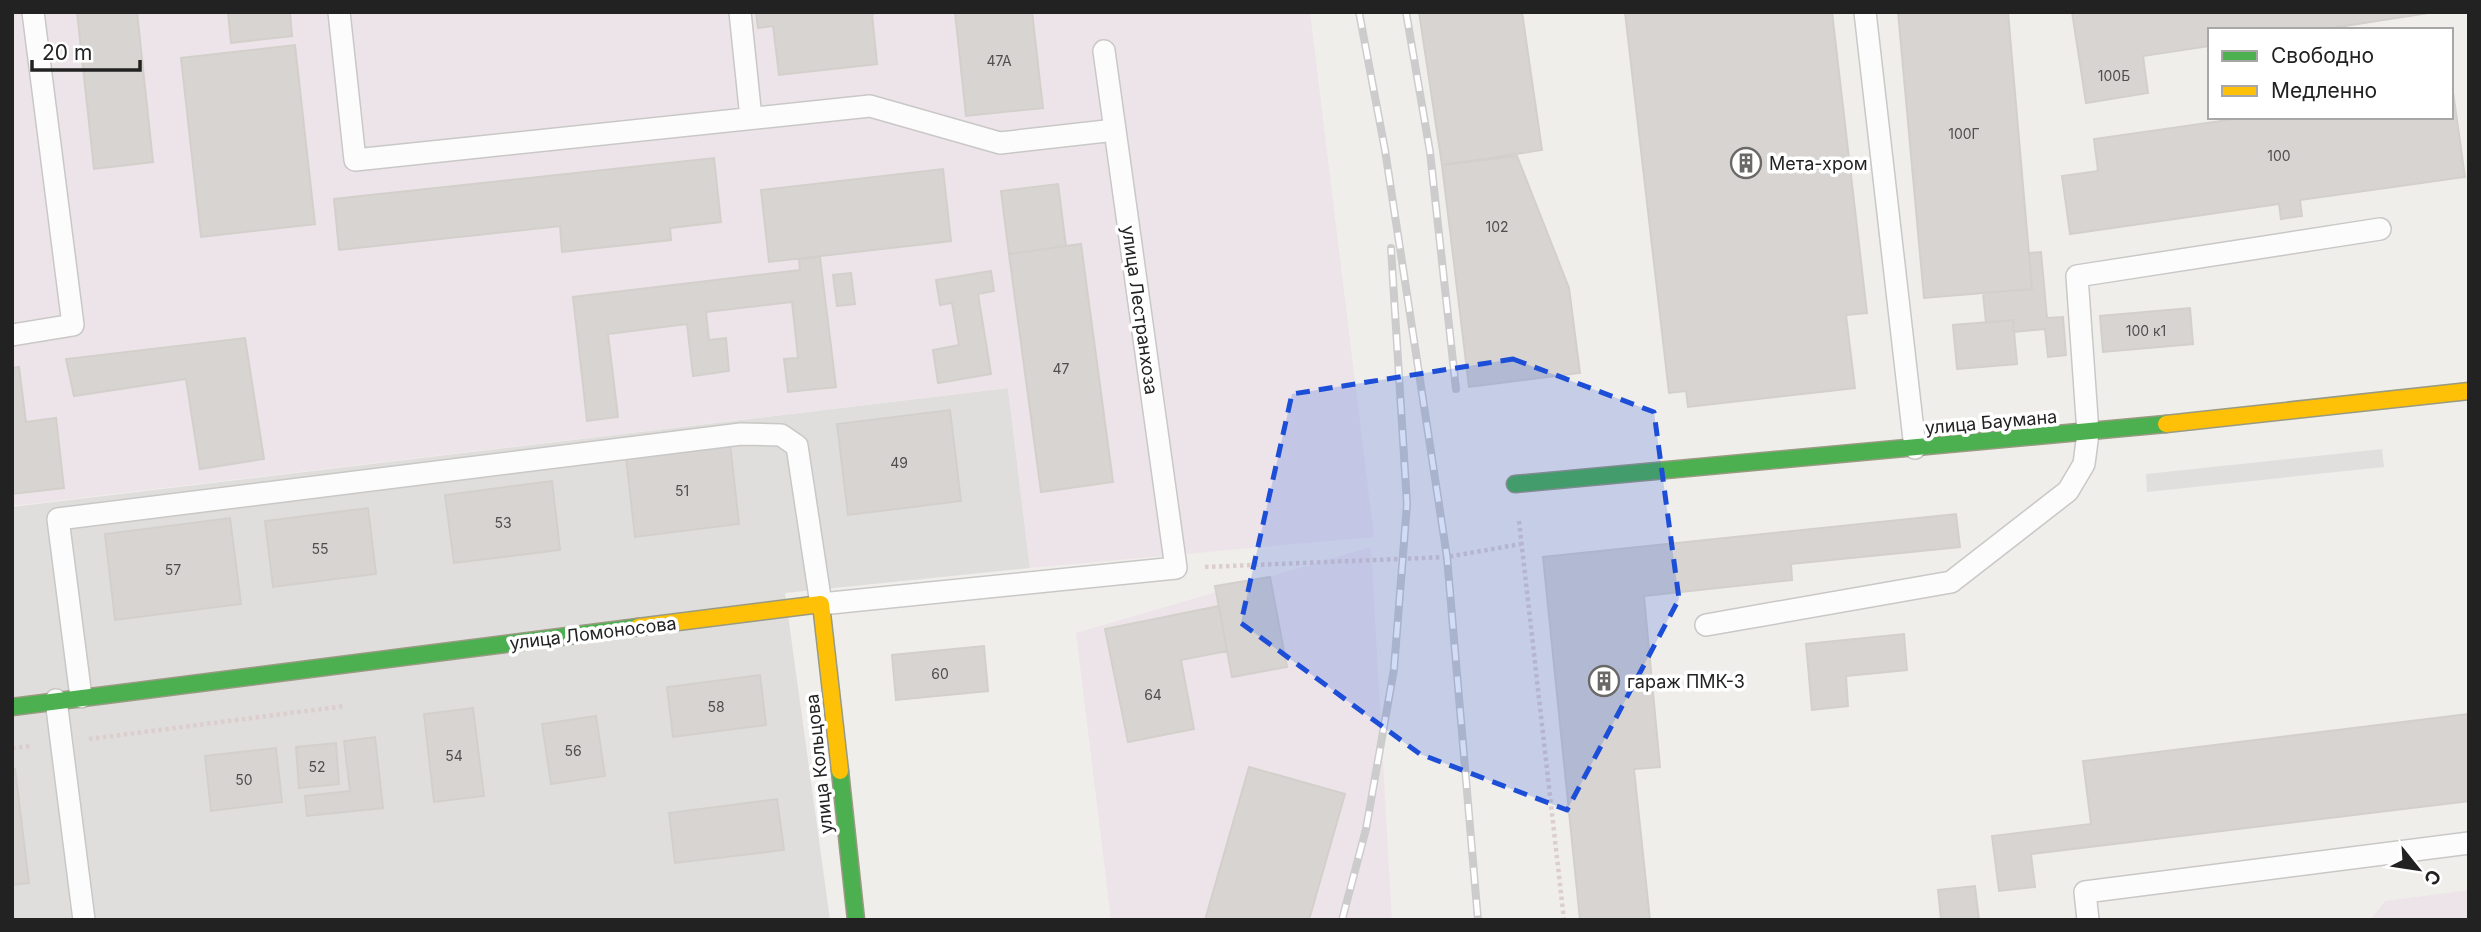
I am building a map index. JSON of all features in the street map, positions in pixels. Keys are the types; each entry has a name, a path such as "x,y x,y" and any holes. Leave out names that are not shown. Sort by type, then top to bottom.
{"street":[{"name":"улица Баумана","path":"1515,484 2088,433 2469,391"},
{"name":"улица Ломоносова","path":"12,707 821,604"},
{"name":"улица Кольцова","path":"821,604 856,920"}],"lane":[{"path":"12,335 73,325 33,12"},
{"path":"339,12 355,160 870,106 1000,143 1115,130"},
{"path":"740,12 751,118"},
{"path":"1865,12 1915,448"},
{"name":"улица Лестранхоза","path":"1104,51 1176,568"},
{"path":"1706,625 1951,582 2067,491 2084,464 2088,433 2077,276 2379,229"},
{"path":"81,697 58,519 741,434 781,435 797,446 821,604"},
{"name":"улица Ломоносова","path":"821,604 1176,568"},
{"path":"56,700 84,920"},
{"path":"2088,920 2085,892 2469,843"}],"path":[{"path":"1176,568 1447,557 1521,544 1564,920"}],"highlighted area":[{"path":"1513,359 1654,412 1679,599 1567,810 1420,754 1241,623 1292,394"}],"shaded area":[{"path":"12,12 1310,12 1374,537 1030,568 1008,388 12,506"},
{"path":"1008,388 1030,568 785,593 830,920 12,920 12,507"},
{"path":"2382,449 2384,467 2147,492 2146,474"},
{"path":"1371,547 1392,920 1111,920 1076,633"},
{"path":"2469,890 2469,920 2370,920 2385,901"}],"building":[{"path":"77,12 137,12 153,162 94,169"},
{"path":"228,12 290,12 292,36 231,43"},
{"path":"756,12 881,12 872,14 877,64 779,75 773,26 758,28"},
{"path":"955,12 1032,12 1043,108 966,116"},
{"path":"1419,12 1522,12 1542,150 1442,165"},
{"name":"Мета-хром","path":"1625,12 1832,12 1867,313 1846,315 1855,388 1688,407 1686,391 1669,393"},
{"path":"1898,12 2008,12 2032,289 1924,298"},
{"path":"2072,12 2435,12 2332,28 2208,28 2208,46 2143,56 2148,93 2086,103"},
{"path":"295,45 315,224 201,237 181,58"},
{"path":"2453,92 2465,177 2300,200 2302,216 2281,219 2279,204 2070,234 2062,176 2098,171 2094,139 2235,119 2453,119"},
{"path":"1517,156 1569,288 1580,373 1469,387 1442,165"},
{"path":"714,158 721,222 670,228 671,240 562,252 560,226 339,250 334,199"},
{"path":"943,169 951,241 769,262 761,190"},
{"path":"1058,184 1066,246 1009,254 1001,191"},
{"path":"1081,244 1113,482 1041,492 1009,254"},
{"path":"2041,252 2047,318 2063,317 2066,355 2048,357 2045,329 2014,332 2013,320 1986,323 1983,293 2032,289 2029,253"},
{"path":"820,257 836,387 788,392 784,359 798,358 792,302 706,312 709,340 726,338 729,371 693,376 687,324 608,334 618,417 587,421 573,297 800,270 799,259"},
{"path":"991,271 994,291 978,294 991,374 938,383 933,350 959,345 952,303 940,305 936,280"},
{"path":"851,273 855,304 837,306 833,275"},
{"path":"2190,308 2193,344 2103,352 2100,316"},
{"path":"2013,320 2017,364 1957,369 1953,325"},
{"path":"245,338 264,459 200,469 186,379 74,396 66,359"},
{"path":"19,367 26,422 56,418 64,488 12,494 12,368"},
{"path":"950,410 961,501 848,515 837,424"},
{"path":"730,444 739,524 635,537 626,457"},
{"path":"552,481 560,550 454,563 445,495"},
{"path":"368,508 376,574 273,587 265,521"},
{"name":"гараж ПМК-3","path":"1956,514 1960,547 1791,564 1792,580 1644,596 1660,767 1634,769 1650,920 1580,920 1543,557"},
{"path":"230,518 241,604 115,620 105,534"},
{"path":"1270,577 1287,667 1232,677 1215,586"},
{"path":"1219,606 1227,651 1181,660 1194,729 1128,742 1105,629"},
{"path":"1904,634 1907,670 1846,676 1848,706 1812,710 1806,644"},
{"path":"984,646 988,691 896,700 892,655"},
{"path":"760,675 766,725 673,737 667,687"},
{"path":"473,708 484,796 434,802 424,714"},
{"path":"2469,714 2469,801 2031,854 2035,887 1999,891 1992,836 2091,824 2083,761"},
{"path":"596,716 605,776 551,784 542,724"},
{"path":"375,737 383,808 307,816 305,796 350,791 344,741"},
{"path":"336,743 339,784 299,788 296,747"},
{"path":"276,748 282,802 211,811 205,756"},
{"path":"1249,767 1345,794 1309,920 1205,920"},
{"path":"12,769 15,769 29,883 12,885"},
{"path":"777,799 784,850 675,863 669,813"},
{"path":"1975,886 1979,920 1941,920 1938,890"}],"railway":[{"path":"1359,12 1385,150 1447,557 1478,920"},
{"path":"1406,12 1430,152 1456,389"},
{"path":"1342,920 1366,829 1394,669 1407,504 1391,248"}],"traffic: fast":[{"path":"1515,484 2166,424"},
{"path":"12,707 638,627"},
{"path":"840,771 856,920"}],"traffic: slow":[{"path":"2166,424 2469,391"},
{"path":"638,627 821,604 840,771"}],"place":[{"name":"Мета-хром","path":"1746,163"},
{"name":"гараж ПМК-3","path":"1604,681"}]}
